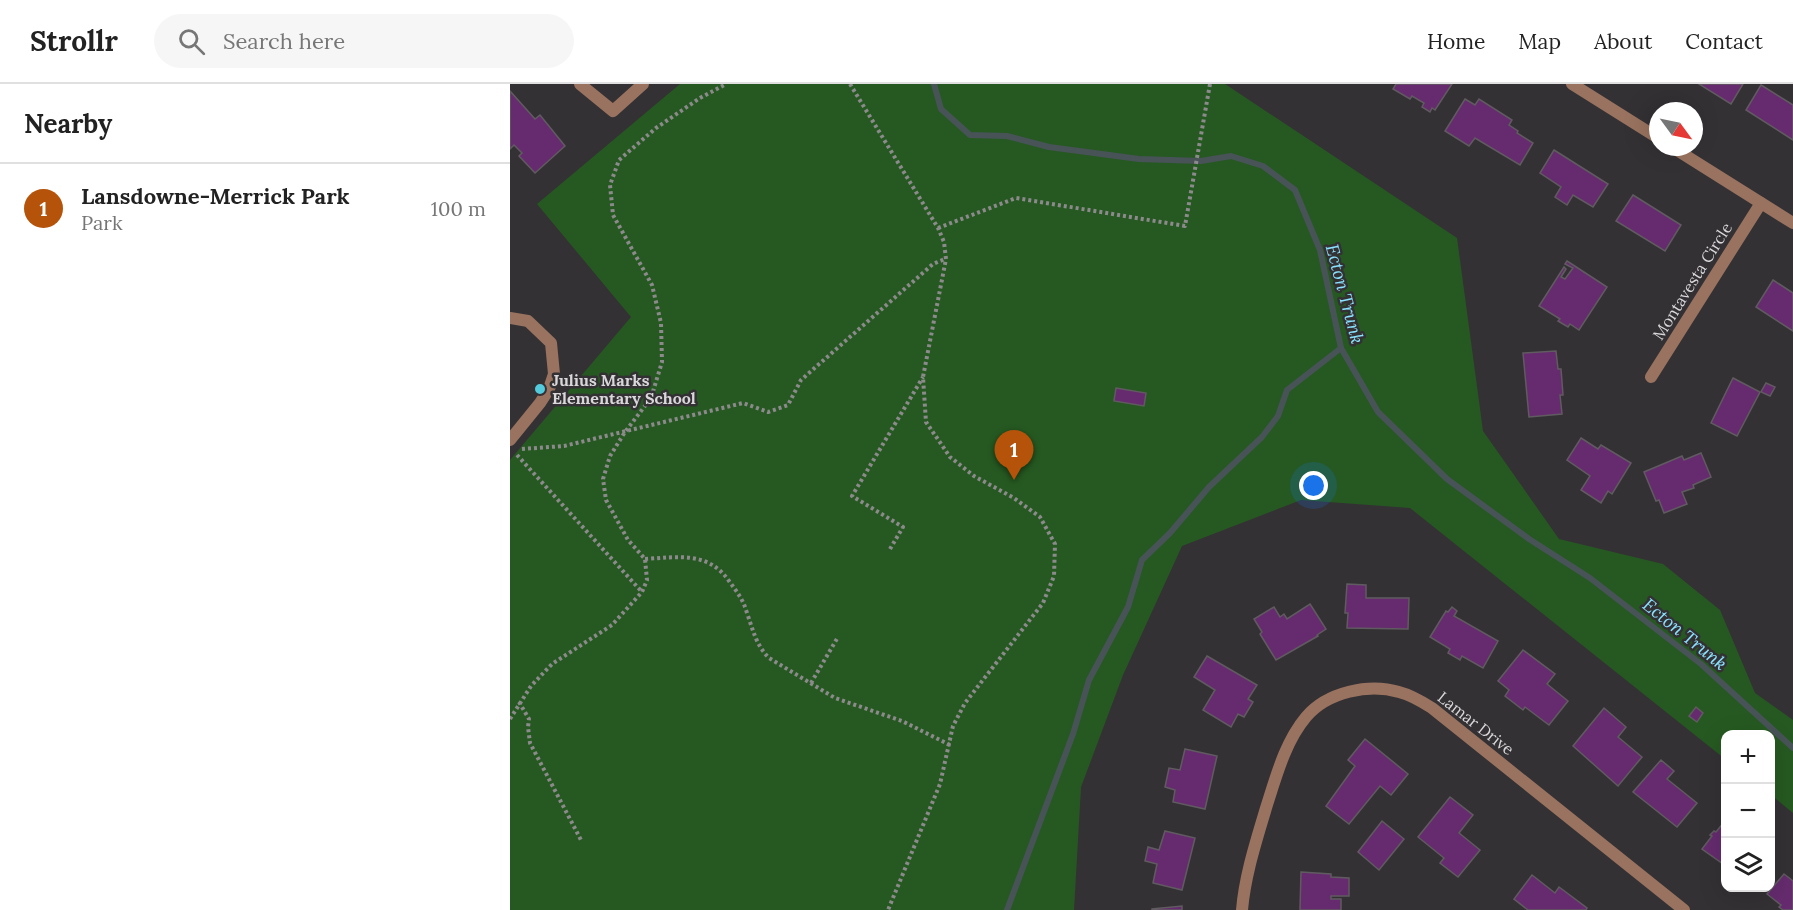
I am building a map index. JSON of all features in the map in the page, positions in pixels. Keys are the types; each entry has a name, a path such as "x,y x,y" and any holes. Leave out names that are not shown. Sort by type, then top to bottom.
{"street":[{"path":"580,84 613,111 643,84"},
{"path":"1572,84 1649,132"},
{"path":"1686,156 1793,223"},
{"name":"Montavesta Circle","path":"1652,377 1761,203"},
{"path":"510,318 528,321 551,343 554,374 540,403 513,444"},
{"name":"Lamar Drive","path":"1242,910 1252,851 1279,766 1305,717 1329,699 1360,690 1381,689 1398,691 1432,708 1684,910"}],"path":[{"path":"510,719 531,686 552,664 612,625 642,591 647,580 645,559 628,540 606,500 603,479 610,456 651,398 662,362 661,323 652,285 613,215 610,185 619,160 656,128 700,98 726,84"},
{"path":"850,84 938,228 944,242 946,259 923,377 926,422 950,457 974,476 1014,498 1040,517 1055,544 1054,576 1043,603 965,703 953,726 940,784 888,910"},
{"path":"938,228 1016,198 1185,226 1210,84"},
{"path":"513,444 533,450 564,446 743,404 768,412 788,405 801,380 933,264 946,259"},
{"path":"890,549 903,527 852,496 923,377"},
{"path":"510,447 642,591"},
{"path":"645,559 686,557 708,562 723,570 743,598 761,650 769,658 835,698 902,721 950,745"},
{"path":"811,683 838,637"},
{"path":"519,702 529,719 530,743 581,840"}],"green space":[{"path":"680,84 1225,84 1457,238 1483,431 1559,539 1663,564 1720,610 1755,693 1793,720 1793,813 1775,798 1775,730 1721,730 1721,756 1410,508 1301,500 1182,546 1123,675 1081,787 1074,910 510,910 510,460 631,317 537,204"}],"building":[{"path":"1396,84 1452,84 1435,110 1432,108 1430,112 1422,107 1424,103 1412,96 1410,99 1393,89"},
{"path":"1699,84 1743,84 1731,104"},
{"path":"1761,85 1793,105 1793,140 1746,110"},
{"path":"510,91 535,119 540,115 565,146 535,173 519,156 522,153 514,145 510,149"},
{"path":"1465,99 1475,105 1479,99 1512,120 1509,125 1533,143 1520,165 1475,138 1469,146 1445,131"},
{"path":"1554,150 1608,184 1593,207 1573,195 1567,205 1555,197 1561,187 1540,173"},
{"path":"1633,195 1681,225 1665,251 1616,221"},
{"path":"1567,261 1607,287 1579,330 1570,324 1568,327 1558,321 1560,319 1539,306 1564,267 1566,269 1561,277 1565,279 1573,268 1565,264"},
{"path":"1773,280 1793,293 1793,331 1756,307"},
{"path":"1556,351 1558,369 1561,369 1562,414 1529,417 1523,353"},
{"path":"1733,378 1760,392 1737,436 1711,423"},
{"path":"1766,383 1775,387 1770,396 1761,392"},
{"path":"1116,388 1146,393 1144,406 1114,401"},
{"path":"1581,438 1598,449 1601,445 1631,463 1612,494 1608,491 1601,503 1581,490 1590,476 1567,460"},
{"path":"1701,453 1711,477 1693,485 1694,488 1682,492 1687,504 1664,513 1659,500 1656,501 1644,472 1682,456 1684,460"},
{"path":"1347,584 1366,585 1366,598 1409,598 1408,629 1347,628 1348,613 1345,613"},
{"path":"1310,604 1326,629 1276,660 1260,634 1262,632 1254,619 1274,607 1280,617 1284,614 1287,619"},
{"path":"1452,607 1457,611 1454,616 1498,641 1483,668 1462,656 1460,660 1448,653 1450,649 1430,637 1446,611 1448,612"},
{"path":"1523,650 1555,674 1547,684 1568,701 1549,725 1525,707 1523,710 1505,696 1509,690 1498,681"},
{"path":"1207,656 1257,685 1248,699 1253,702 1244,717 1238,714 1231,727 1203,710 1215,690 1194,677"},
{"path":"1696,707 1703,713 1697,722 1689,716"},
{"path":"1604,708 1626,727 1618,737 1642,757 1618,786 1573,746"},
{"path":"1365,739 1408,774 1391,795 1380,786 1349,824 1326,806 1355,766 1348,760"},
{"path":"1185,749 1217,756 1205,809 1173,802 1175,790 1165,787 1169,768 1180,770"},
{"path":"1661,760 1674,771 1667,779 1697,803 1677,827 1633,792"},
{"path":"1450,797 1473,815 1459,833 1480,850 1458,877 1440,863 1444,858 1418,837"},
{"path":"1382,821 1404,839 1379,870 1358,852"},
{"path":"1721,826 1721,862 1702,849 1712,836 1710,835"},
{"path":"1165,831 1195,838 1182,890 1153,883 1157,864 1145,861 1148,847 1159,850"},
{"path":"1301,872 1349,878 1349,896 1331,896 1331,899 1341,899 1341,910 1300,910"},
{"path":"1784,874 1793,881 1793,910 1783,910 1779,907 1781,905 1767,894 1775,892 1775,885"},
{"path":"1532,875 1555,893 1559,887 1587,908 1586,910 1528,910 1514,899"},
{"path":"1182,906 1182,910 1152,910 1152,909"}],"waterway":[{"name":"Ecton Trunk","path":"934,84 941,109 970,135 1007,136 1049,147 1139,159 1201,161 1231,156 1263,166 1295,190 1320,250 1341,348 1378,412 1447,479 1529,539 1590,578 1701,664 1793,748"},
{"path":"1007,910 1073,734 1089,680 1128,607 1142,560 1170,533 1209,487 1262,437 1278,416 1287,390 1341,348"}],"place":[{"name":"Julius Marks Elementary School","path":"540,389"},
{"name":"Lansdowne-Merrick Park","path":"1014,480"}]}
